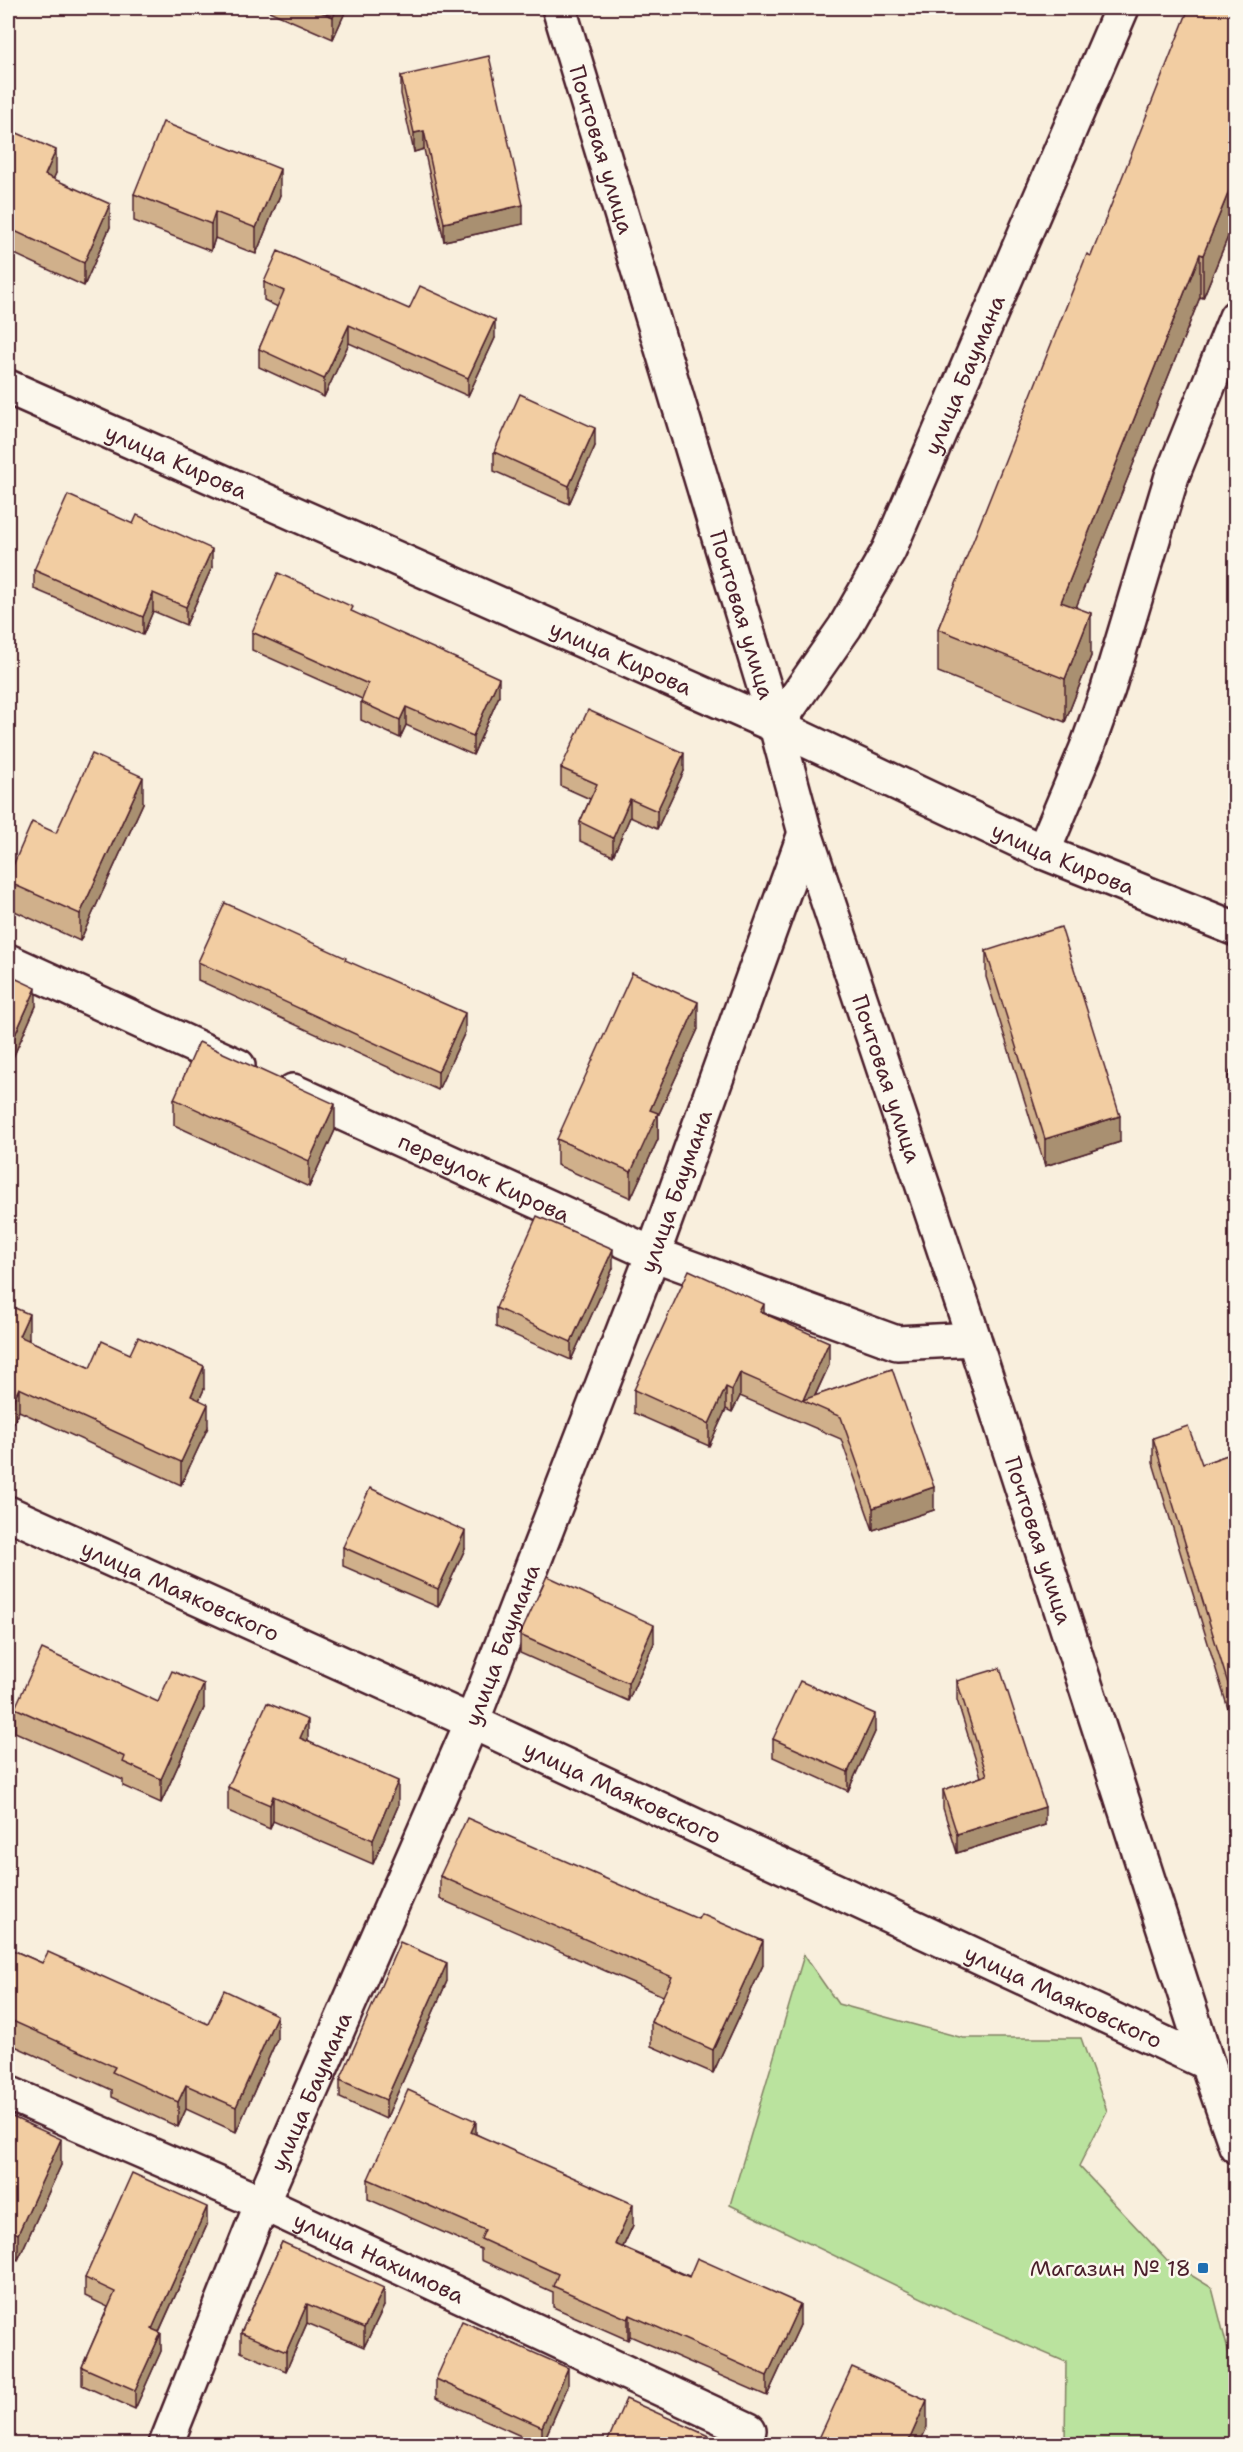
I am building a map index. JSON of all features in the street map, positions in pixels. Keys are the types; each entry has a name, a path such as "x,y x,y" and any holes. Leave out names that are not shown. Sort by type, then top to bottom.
{"street":[{"name":"Почтовая улица","path":"559,8 776,726 805,833 1221,2069 1236,2146"},
{"name":"улица Баумана","path":"776,726 845,627 889,550 1122,8"},
{"path":"1043,852 1086,750 1108,689 1172,476 1236,317"},
{"name":"улица Кирова","path":"8,387 776,726 1043,852 1236,929"},
{"name":"улица Баумана","path":"166,2445 262,2203 471,1722 652,1254 805,833"},
{"name":"переулок Кирова","path":"8,961 652,1254 897,1343 974,1339"},
{"name":"улица Маяковского","path":"8,1513 471,1722 1221,2069"},
{"name":"улица Нахимова","path":"8,2093 262,2203 749,2430"}],"green space":[{"path":"804,1955 838,2004 963,2038 1081,2038 1107,2111 1079,2166 1168,2261 1212,2288 1235,2378 1235,2444 1065,2444 1066,2362 965,2319 730,2205"}],"building":[{"path":"311,8 338,8 333,17"},
{"path":"1189,8 1236,8 1236,174 1203,255 1200,254 1061,602 1091,613 1065,679 938,629 1087,254 1091,256"},
{"path":"489,56 523,205 444,223 424,131 414,133 401,76"},
{"path":"163,122 280,169 256,228 215,212 211,224 134,194"},
{"path":"8,129 56,150 45,175 110,204 84,263 8,228"},
{"path":"278,251 409,309 420,286 495,320 468,378 349,325 324,379 259,349 284,291 264,282"},
{"path":"520,394 595,428 569,486 494,452"},
{"path":"68,495 133,524 137,515 212,549 186,607 153,593 143,617 34,570"},
{"path":"278,573 353,607 351,611 499,678 473,736 406,707 400,720 361,702 368,684 252,632"},
{"path":"588,710 684,753 657,811 630,799 613,838 580,822 597,784 561,768"},
{"path":"92,754 143,777 80,914 8,882 8,877 32,822 56,833"},
{"path":"225,903 346,958 345,960 465,1013 438,1072 198,962"},
{"path":"1061,927 1120,1116 1045,1139 986,951"},
{"path":"632,973 698,1002 650,1110 658,1113 631,1172 557,1139"},
{"path":"8,975 36,988 10,1046 8,1045"},
{"path":"199,1042 335,1104 309,1161 174,1099"},
{"path":"1236,1060 1236,1079 1228,1076"},
{"path":"537,1216 613,1249 571,1342 496,1308"},
{"path":"689,1270 764,1304 760,1312 829,1342 803,1400 892,1369 934,1487 873,1508 841,1417 740,1373 732,1390 726,1387 709,1424 634,1390"},
{"path":"8,1305 29,1314 19,1336 90,1368 102,1341 130,1354 138,1337 204,1366 191,1396 208,1404 181,1462 19,1388 12,1403 8,1401"},
{"path":"1188,1426 1202,1464 1236,1452 1236,1699 1233,1700 1153,1438"},
{"path":"370,1488 465,1531 438,1589 343,1547"},
{"path":"547,1576 654,1625 628,1683 520,1635"},
{"path":"8,1599 13,1601 8,1615"},
{"path":"42,1649 158,1702 172,1671 204,1684 161,1779 123,1762 125,1757 15,1708"},
{"path":"1000,1668 1045,1807 957,1834 943,1790 987,1775 957,1681"},
{"path":"800,1681 875,1714 848,1772 773,1739"},
{"path":"267,1703 308,1720 300,1738 398,1781 373,1840 273,1796 270,1805 228,1787"},
{"path":"467,1818 698,1919 701,1914 763,1941 713,2050 651,2022 672,1977 440,1876"},
{"path":"400,1942 447,1963 386,2100 340,2080"},
{"path":"8,1948 42,1963 48,1952 208,2024 224,1990 277,2015 236,2107 186,2085 178,2102 112,2072 115,2067 8,2019"},
{"path":"408,2090 476,2121 471,2132 633,2204 615,2244 689,2277 697,2258 800,2304 767,2376 630,2315 628,2319 553,2286 558,2274 481,2239 485,2230 368,2179"},
{"path":"8,2115 61,2139 18,2234 8,2229"},
{"path":"132,2173 207,2207 152,2329 161,2333 135,2390 82,2367 115,2292 85,2278"},
{"path":"282,2242 384,2288 364,2328 307,2304 286,2352 241,2333"},
{"path":"462,2321 568,2368 542,2427 436,2379"},
{"path":"852,2367 927,2400 907,2445 816,2445"},
{"path":"626,2399 713,2438 710,2445 606,2445"}],"place":[{"name":"Магазин № 18","path":"1203,2268"}]}
